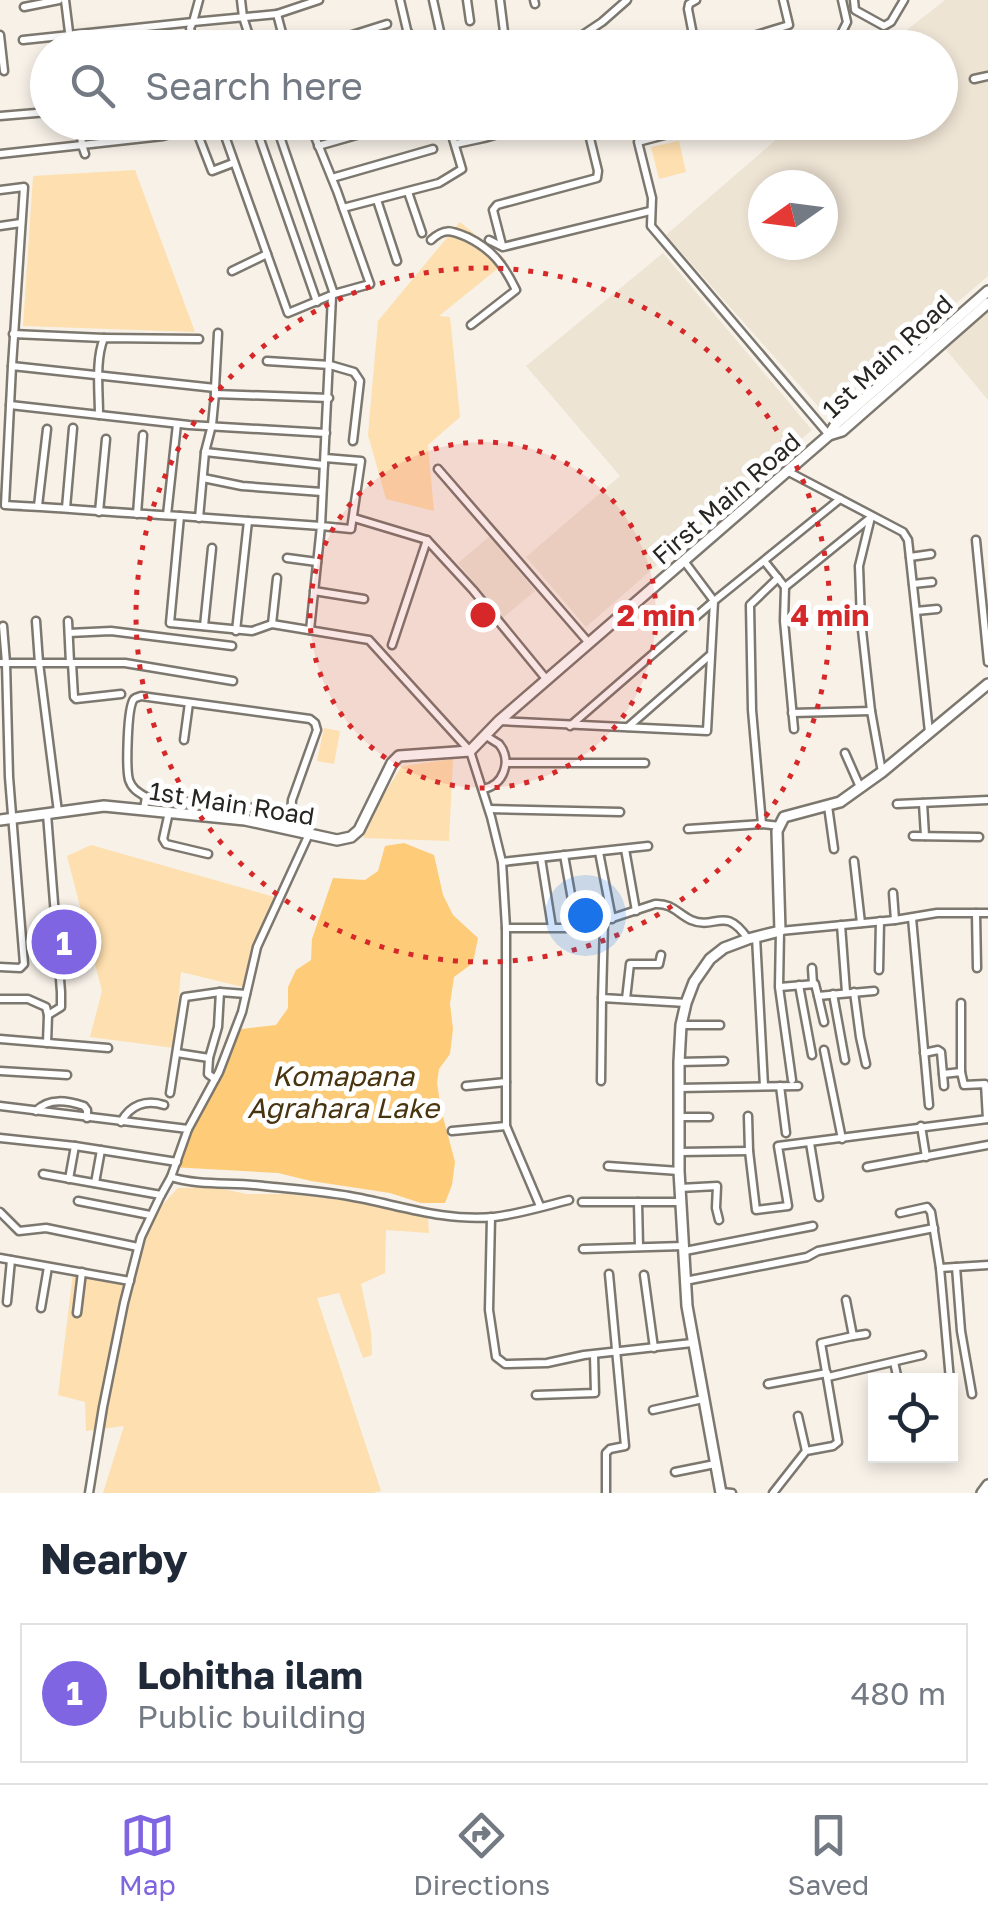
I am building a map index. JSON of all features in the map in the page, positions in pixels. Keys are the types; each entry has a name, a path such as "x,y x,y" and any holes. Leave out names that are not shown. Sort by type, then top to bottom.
{"street":[{"path":"24,7 62,0 68,30"},
{"path":"190,30 200,0"},
{"path":"242,0 247,30"},
{"path":"110,30 277,14 318,0"},
{"path":"400,0 407,30"},
{"path":"433,0 440,30"},
{"path":"467,0 470,21"},
{"path":"500,0 504,30"},
{"path":"590,30 627,0"},
{"path":"692,30 688,9 696,0"},
{"path":"770,30 789,24 783,0"},
{"path":"842,0 847,22 843,30"},
{"path":"854,0 855,10 884,26 891,22 904,0"},
{"path":"277,14 281,30"},
{"path":"368,30 387,24"},
{"path":"0,35 4,71"},
{"path":"23,40 30,39"},
{"path":"974,79 988,76"},
{"path":"0,116 30,114"},
{"path":"82,140 85,154"},
{"path":"0,154 122,140"},
{"path":"200,140 212,170 232,162"},
{"path":"225,140 288,314 370,284 316,140"},
{"path":"260,140 317,302"},
{"path":"281,140 334,295 310,630"},
{"path":"318,146 339,140"},
{"path":"343,208 439,183 462,169 455,140"},
{"path":"456,144 472,140"},
{"path":"502,245 493,210 497,204 597,178 590,140"},
{"path":"646,140 638,142 652,198 650,222 656,233 829,435"},
{"path":"332,178 434,149"},
{"path":"0,190 24,187 2,505 351,529 361,462 205,452"},
{"path":"408,192 422,233"},
{"path":"377,200 397,262"},
{"path":"430,240 449,229 503,248 650,211"},
{"path":"0,226 21,224"},
{"path":"485,242 497,230"},
{"path":"471,325 516,290 503,264 485,242"},
{"path":"232,271 267,254"},
{"name":"1st Main Road","path":"829,435 836,424 988,291"},
{"name":"1st Main Road","path":"829,435 842,430 988,303"},
{"path":"199,518 205,452 212,425 218,333"},
{"path":"13,334 199,340"},
{"path":"99,415 104,338"},
{"path":"267,361 330,365 354,372 360,381 353,442"},
{"path":"12,366 215,391 329,398"},
{"path":"10,405 177,424 326,432"},
{"path":"167,515 177,424"},
{"path":"66,508 73,428"},
{"path":"38,506 47,429"},
{"path":"137,514 143,434"},
{"name":"First Main Road","path":"470,752 499,721 829,435"},
{"path":"99,512 106,440"},
{"path":"438,469 588,643"},
{"path":"787,471 903,532 908,540 930,732"},
{"path":"203,478 242,486 322,492"},
{"path":"570,726 714,601 840,500"},
{"path":"180,516 170,623 252,631 272,624 369,640 470,752 502,862 506,1126 540,1206"},
{"path":"785,587 871,517"},
{"path":"871,517 860,566 863,645 882,772"},
{"path":"354,518 427,540 547,680"},
{"path":"236,630 248,521"},
{"path":"392,644 427,540"},
{"path":"976,540 988,662"},
{"path":"204,626 212,548"},
{"path":"910,557 931,554"},
{"path":"287,558 317,562"},
{"path":"499,721 707,731 714,601 684,561"},
{"path":"764,562 785,587 784,621 794,729"},
{"path":"272,624 277,578"},
{"path":"762,824 752,710 750,605 778,578"},
{"path":"913,584 932,582"},
{"path":"314,591 364,599"},
{"path":"916,611 937,609"},
{"path":"36,621 62,992 61,1007 48,1015"},
{"path":"68,621 74,697 122,694"},
{"path":"0,967 20,968 24,964 3,626"},
{"path":"69,634 111,631 232,646"},
{"path":"626,728 710,655"},
{"path":"3,663 125,663 233,681"},
{"path":"678,1088 795,1083 779,986 777,831 784,817 840,802 988,684"},
{"path":"290,830 292,812 292,800 317,730 315,724 310,720 141,696 132,700 128,779 134,790 146,796 292,812"},
{"path":"184,740 189,703"},
{"path":"792,714 872,711"},
{"path":"483,789 499,782 506,763 499,744 486,735"},
{"name":"1st Main Road","path":"0,820 104,806 245,820 337,840 360,830 392,763 400,756 470,752"},
{"path":"845,753 860,787"},
{"path":"506,763 645,763"},
{"path":"144,810 146,796"},
{"path":"897,804 988,800"},
{"path":"923,803 924,836"},
{"path":"828,805 834,849"},
{"path":"489,809 620,812"},
{"path":"169,812 162,838 166,844 208,854"},
{"path":"688,828 780,826"},
{"path":"89,1493 103,1407 138,1247 150,1215 172,1177 188,1128 230,1043 242,1012 257,946 309,834"},
{"path":"913,836 978,837"},
{"path":"502,862 648,846"},
{"path":"625,849 636,911"},
{"path":"599,852 608,921 601,1081"},
{"path":"564,855 577,928"},
{"path":"541,858 552,927"},
{"path":"854,861 860,923"},
{"path":"892,893 895,920"},
{"path":"506,928 577,928 656,904 668,904 694,922 727,920 738,925 752,938 764,1086"},
{"path":"732,1493 721,1493 692,1343 685,1280 678,1062 681,1025 694,982 710,959 724,948 780,931 938,913 988,913"},
{"path":"976,913 978,968"},
{"path":"912,918 930,1105"},
{"path":"879,970 880,921"},
{"path":"840,925 866,1064"},
{"path":"626,1000 630,964 659,964 661,955"},
{"path":"812,968 824,1022"},
{"path":"779,986 814,984"},
{"path":"799,985 812,1055"},
{"path":"818,996 874,991"},
{"path":"170,1092 185,997 220,992 246,994"},
{"path":"215,1079 208,1074 220,992"},
{"path":"833,994 845,1060"},
{"path":"0,999 28,998 46,1007 47,1043"},
{"path":"602,998 686,1003"},
{"path":"748,1116 756,1210 788,1206 778,1146 987,1119 984,1084 964,1085 961,1003"},
{"path":"681,1025 720,1025"},
{"path":"0,1039 108,1048"},
{"path":"214,1040 230,1043"},
{"path":"824,1050 842,1139"},
{"path":"924,1053 941,1052 944,1086"},
{"path":"177,1053 209,1058"},
{"path":"678,1062 724,1061"},
{"path":"0,1071 67,1075"},
{"path":"943,1074 962,1072"},
{"path":"466,1086 506,1082"},
{"path":"780,1086 786,1133"},
{"path":"36,1111 42,1104 66,1102 84,1106 87,1118"},
{"path":"121,1122 139,1104 164,1105"},
{"path":"0,1106 188,1128"},
{"path":"678,1117 709,1117"},
{"path":"452,1130 506,1126"},
{"path":"921,1126 926,1156"},
{"path":"0,1138 178,1162"},
{"path":"810,1143 819,1197"},
{"path":"69,1179 75,1146"},
{"path":"867,1167 988,1146"},
{"path":"95,1183 101,1149"},
{"path":"679,1152 749,1151"},
{"path":"608,1166 679,1170"},
{"path":"42,1174 161,1195"},
{"path":"172,1177 350,1196 414,1212 491,1218 570,1200"},
{"path":"680,1188 718,1186 719,1220"},
{"path":"78,1201 150,1215"},
{"path":"582,1202 681,1202"},
{"path":"638,1202 639,1247"},
{"path":"900,1213 928,1207 931,1212 949,1373"},
{"path":"0,1212 19,1230 46,1228 138,1247"},
{"path":"491,1218 490,1310 496,1356 505,1364 692,1343"},
{"path":"583,1249 684,1248 812,1226"},
{"path":"685,1280 934,1228"},
{"path":"0,1258 130,1280"},
{"path":"7,1302 11,1260"},
{"path":"940,1268 988,1265"},
{"path":"41,1308 48,1266"},
{"path":"956,1268 972,1394"},
{"path":"76,1313 82,1272"},
{"path":"606,1493 606,1453 625,1446 608,1274"},
{"path":"644,1274 654,1348"},
{"path":"846,1300 854,1336"},
{"path":"773,1493 806,1450 836,1445 839,1439 822,1342 866,1334"},
{"path":"536,1394 596,1394 594,1355"},
{"path":"768,1384 922,1355"},
{"path":"894,1362 896,1373"},
{"path":"653,1410 703,1399"},
{"path":"798,1416 806,1450"},
{"path":"675,1472 715,1464"},
{"path":"982,1493 988,1486"}],"shaded area":[{"path":"945,0 988,0 988,276 826,415 666,235 775,140 958,140 958,30 907,30"},
{"path":"679,141 686,172 659,179 651,147"},
{"path":"135,170 195,332 23,326 33,176"},
{"path":"460,222 507,261 439,316 450,317 460,417 428,445 434,511 386,499 368,435 378,321"},
{"path":"663,253 812,430 586,627 526,557 620,476 526,366"},
{"path":"988,306 988,400 943,346"},
{"path":"490,536 535,591 503,618 458,563"},
{"path":"324,728 340,731 334,764 317,761"},
{"path":"453,759 449,841 363,838 402,766"},
{"path":"91,845 278,898 251,948 243,987 181,972 174,1048 90,1037 102,991 67,856"},
{"path":"213,1187 247,1194 360,1202 428,1217 429,1233 386,1230 385,1273 361,1284 372,1355 363,1358 339,1293 317,1298 381,1491 103,1493 124,1426 86,1431 85,1402 58,1395 73,1273 134,1284 152,1216 178,1188"}],"water":[{"name":"Komapana Agrahara Lake","path":"404,843 434,855 443,895 453,915 478,938 473,963 454,977 450,1054 439,1069 437,1083 455,1162 445,1203 421,1203 390,1193 278,1173 171,1167 233,1030 276,1025 288,1008 288,987 296,970 311,960 312,939 333,878 365,880 378,871 385,846"}],"place":[{"name":"Lohitha ilam","path":"64,942"}]}
